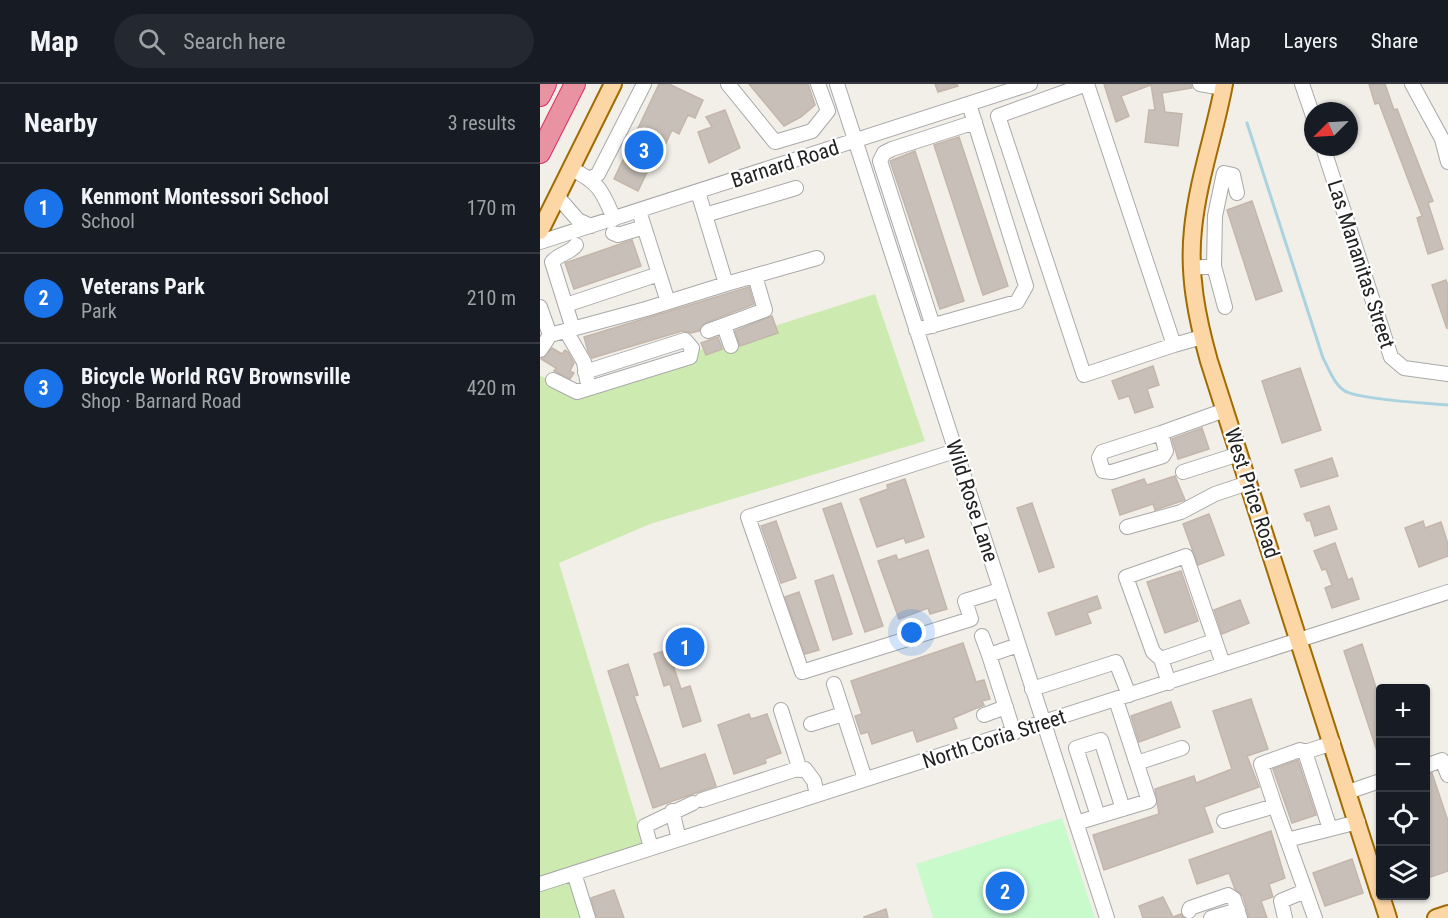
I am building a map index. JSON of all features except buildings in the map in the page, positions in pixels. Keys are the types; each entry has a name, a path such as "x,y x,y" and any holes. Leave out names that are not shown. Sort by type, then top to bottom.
{"highway":[{"path":"540,96 546,84"},
{"path":"540,153 575,84"}],"main road":[{"path":"540,231 613,84"},
{"name":"West Price Road","path":"1224,86 1204,167 1193,227 1192,268 1195,307 1202,337 1248,483 1376,879"},
{"name":"West Price Road","path":"1383,900 1388,918"},
{"path":"1436,918 1448,914"}],"street":[{"path":"591,178 598,174 644,84"},
{"path":"728,84 775,142 812,130 828,111 818,84"},
{"name":"Wild Rose Lane","path":"837,84 1107,918"},
{"name":"Barnard Road","path":"540,242 591,226 614,226 639,211 969,104 996,89 1030,84"},
{"path":"1174,345 1087,84 998,116 1084,375 1202,337"},
{"path":"1302,84 1308,102"},
{"path":"1412,84 1442,139 1448,162"},
{"path":"1203,85 1224,86"},
{"path":"916,330 1017,302 1026,286 969,104"},
{"path":"933,326 880,161 884,153 975,122"},
{"path":"812,130 821,153"},
{"name":"Las Mananitas Street","path":"1326,156 1391,357 1404,368 1448,374"},
{"path":"1204,167 1233,175 1237,193"},
{"path":"571,169 591,178 603,193 618,235 644,227"},
{"path":"765,171 773,195"},
{"path":"1224,173 1215,216 1214,266 1225,307"},
{"path":"705,215 796,188"},
{"path":"698,192 726,284"},
{"path":"557,196 571,213 591,226"},
{"path":"639,211 668,302"},
{"path":"887,239 902,234"},
{"path":"576,245 574,249 557,255 552,262 566,305 570,330 584,362 589,388"},
{"path":"540,350 550,335 817,258"},
{"path":"1192,268 1214,266"},
{"path":"566,305 659,274"},
{"path":"708,331 765,310 755,276"},
{"path":"540,307 550,335"},
{"path":"724,326 731,346"},
{"path":"553,380 577,392 690,357 692,348 685,340 585,372"},
{"path":"1161,433 1225,410"},
{"path":"955,451 748,517 802,672 971,619 966,601 1000,590"},
{"path":"1183,472 1239,454"},
{"path":"1127,528 1181,512 1215,494 1248,483"},
{"path":"1169,682 1161,658 1153,652 1126,578 1186,556 1223,664"},
{"name":"North Coria Street","path":"540,884 1448,592"},
{"path":"982,636 1014,733"},
{"path":"1161,658 1214,641"},
{"path":"989,655 1018,645"},
{"path":"1032,689 1116,662 1137,763 1149,801 1076,823"},
{"path":"834,684 865,779"},
{"path":"984,715 1006,707"},
{"path":"781,710 800,770"},
{"path":"811,724 843,714"},
{"path":"1098,816 1076,748 1101,740 1123,809"},
{"path":"1315,918 1261,764 1300,750 1305,752 1333,743"},
{"path":"1137,763 1182,748"},
{"path":"1305,752 1330,829"},
{"path":"1430,764 1442,760 1448,775"},
{"path":"651,848 645,826 672,811 697,802 805,769 814,781 817,795"},
{"path":"1348,792 1376,782"},
{"path":"1224,821 1275,806"},
{"path":"672,811 679,839"},
{"path":"1287,840 1358,822"},
{"path":"574,873 588,918"},
{"path":"1285,918 1281,901 1305,891"},
{"path":"1189,911 1190,908 1220,913"}],"green space":[{"path":"875,294 925,441 650,524 559,563 644,843 567,867 584,918 540,918 540,376 577,389"},
{"path":"1062,818 1095,918 933,918 916,864"}],"waterway":[{"path":"1247,123 1323,358 1336,382 1343,390 1355,395 1448,405"}],"place":[{"name":"Bicycle World RGV Brownsville","path":"644,150"},
{"name":"Kenmont Montessori School","path":"685,647"},
{"name":"Veterans Park","path":"1005,891"}]}
